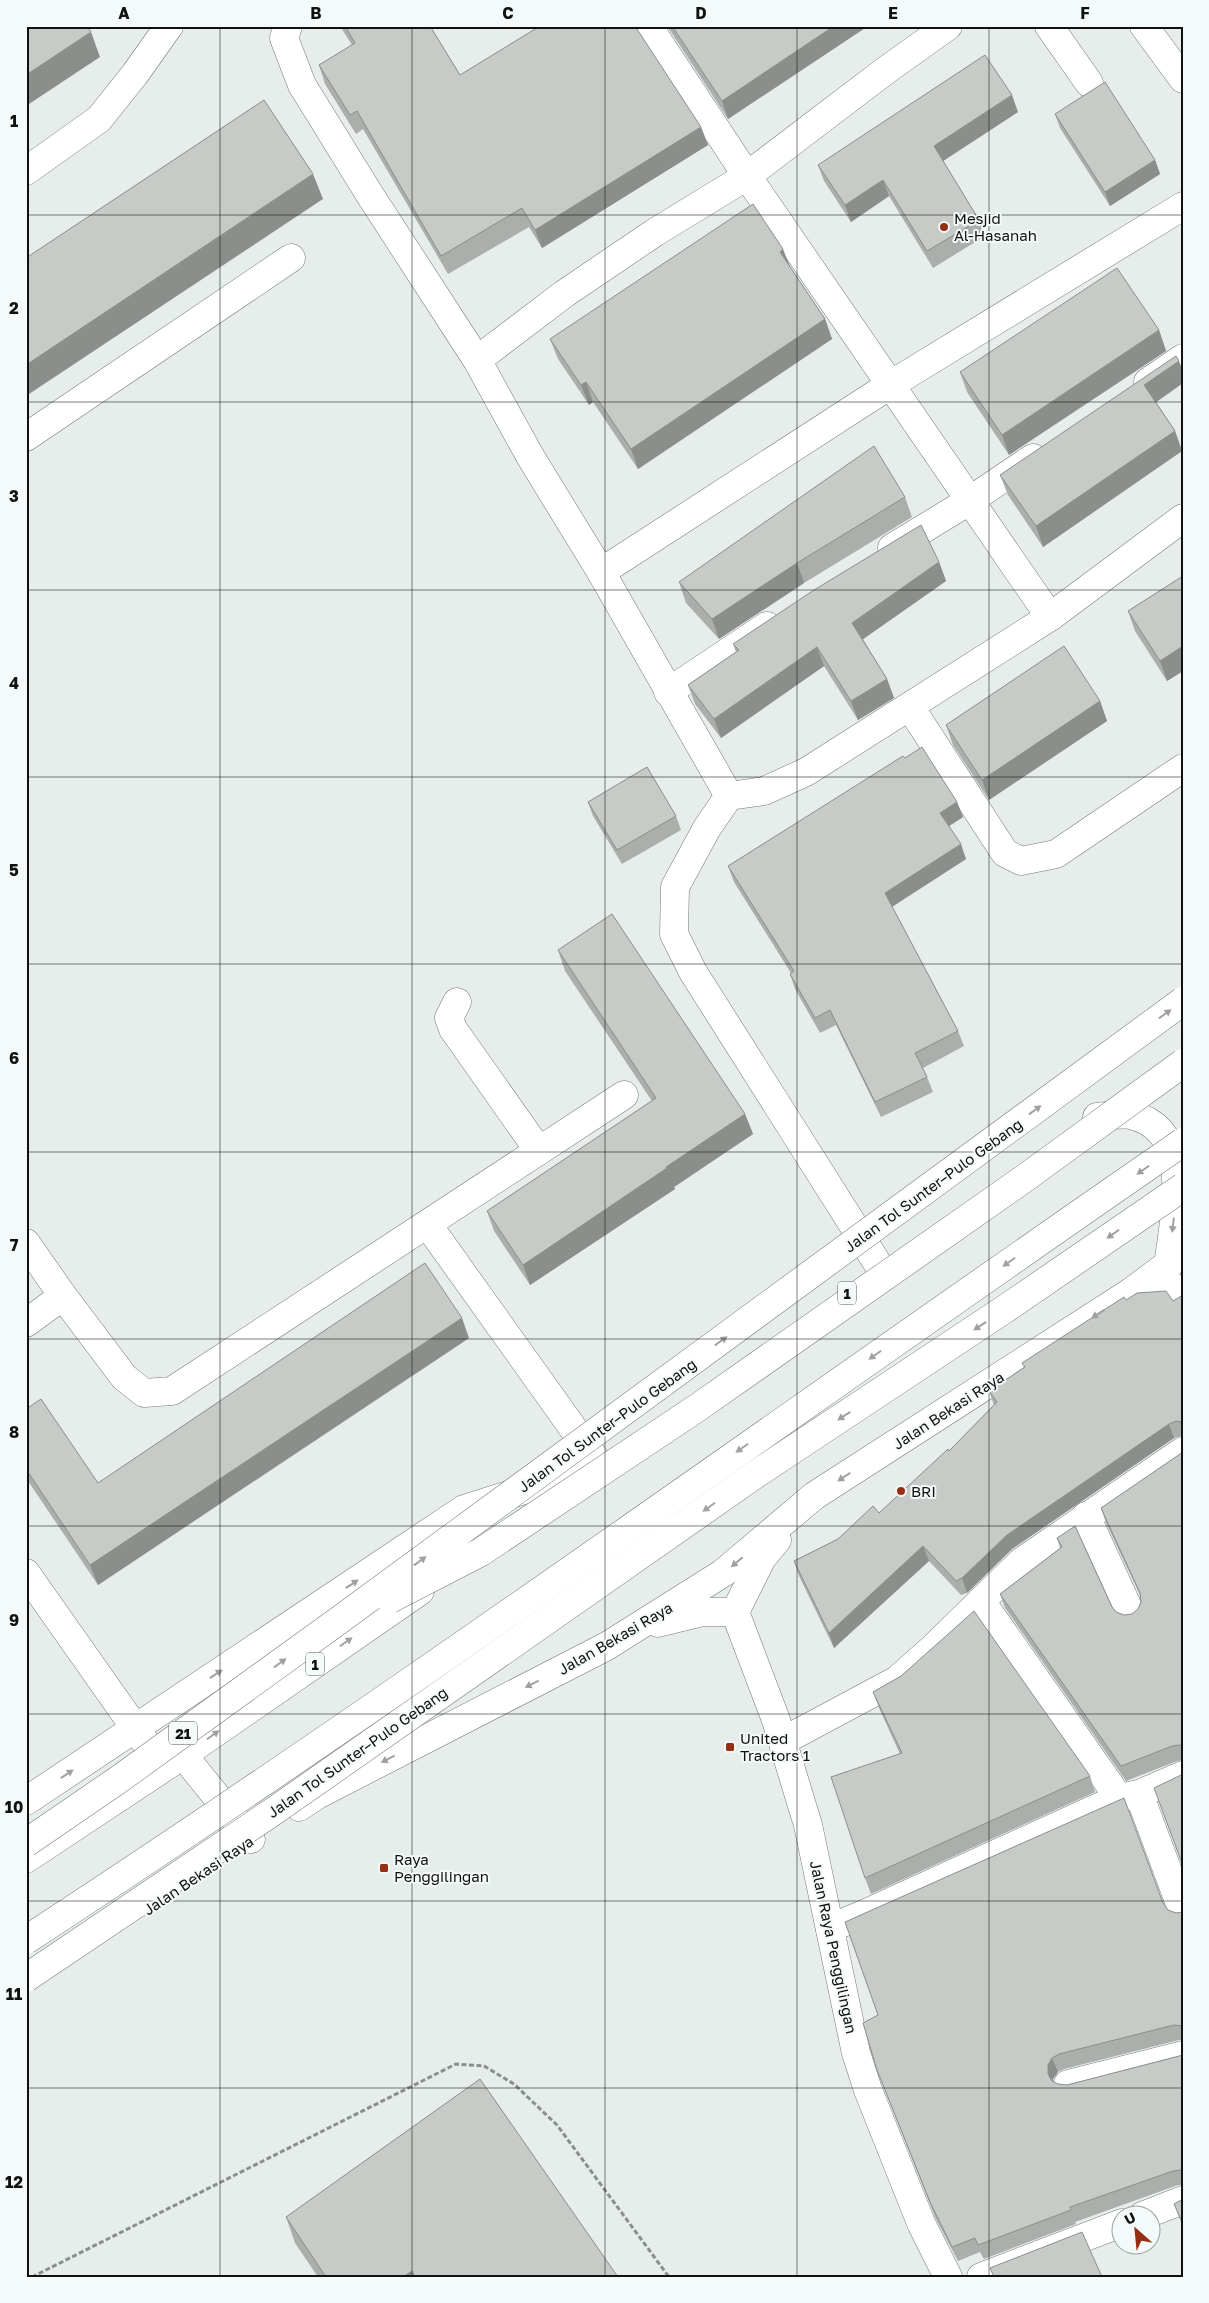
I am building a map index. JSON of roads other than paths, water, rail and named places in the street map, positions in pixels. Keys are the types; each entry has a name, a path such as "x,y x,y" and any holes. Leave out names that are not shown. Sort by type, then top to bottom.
{"main road":[{"path":"26,171 99,119 135,74 169,26"},
{"path":"288,26 284,38 302,85 385,220 477,360 530,456 601,572 729,796"},
{"path":"648,26 747,176 1050,617"},
{"path":"477,360 564,294 605,266 654,233 747,176 885,71 948,26"},
{"path":"1049,26 1089,82"},
{"path":"1144,26 1183,79"},
{"path":"601,572 890,385 1183,206"},
{"path":"26,437 291,258"},
{"path":"1125,397 1183,358"},
{"path":"871,561 969,501 1051,446"},
{"path":"881,1269 693,972 674,934 674,887 707,828 729,796 764,791 781,785 806,772 1050,617 1183,518"},
{"path":"668,692 789,612"},
{"path":"910,707 1005,853 1021,862 1056,854 1183,768"},
{"name":"Jalan Tol Sunter–Pulo Gebang","path":"26,1843 118,1780 338,1621 1183,1001"},
{"path":"457,1002 449,1018 452,1029 539,1151"},
{"name":"1","path":"26,1859 174,1761 600,1466 881,1269 1183,1049"},
{"path":"338,1621 444,1572 520,1527 729,1385 1025,1178 1183,1064"},
{"path":"26,1243 124,1377 144,1393 172,1392 624,1095"},
{"path":"1091,1117 1129,1114 1143,1119 1155,1126 1171,1150 1178,1182 1175,1260"},
{"path":"26,1940 356,1719 1183,1142"},
{"name":"Jalan Tol Sunter–Pulo Gebang","path":"26,1978 266,1816 756,1474 1006,1309 1183,1187"},
{"path":"26,1801 464,1509 600,1466 428,1225"},
{"name":"Jalan Bekasi Raya","path":"26,1991 317,1795 606,1646 723,1573 814,1496 1131,1292 1175,1260"},
{"path":"1131,1292 1183,1289"},
{"path":"26,1323 63,1296"},
{"path":"783,1741 896,1680 934,1648 1020,1562 1183,1451"},
{"path":"606,1646 660,1623 702,1612 734,1612 762,1558 814,1496"},
{"path":"1086,1516 1131,1614"},
{"path":"26,1573 135,1728 174,1761 251,1839"},
{"path":"981,1601 1129,1796 1183,1912"},
{"name":"Jalan Raya Penggilingan","path":"734,1612 783,1741 808,1825 848,2018 868,2090 921,2223 948,2277"},
{"path":"830,1928 1129,1796 1183,1775"},
{"path":"1068,2084 1183,2055"},
{"path":"1162,2208 1183,2200"},
{"path":"981,2277 1112,2227"}],"place":[{"name":"Mesjid Al-Hasanah","path":"944,227"},
{"name":"BRI","path":"901,1491"},
{"name":"United Tractors 1","path":"730,1747"},
{"name":"Raya Penggilingan","path":"384,1868"}]}
